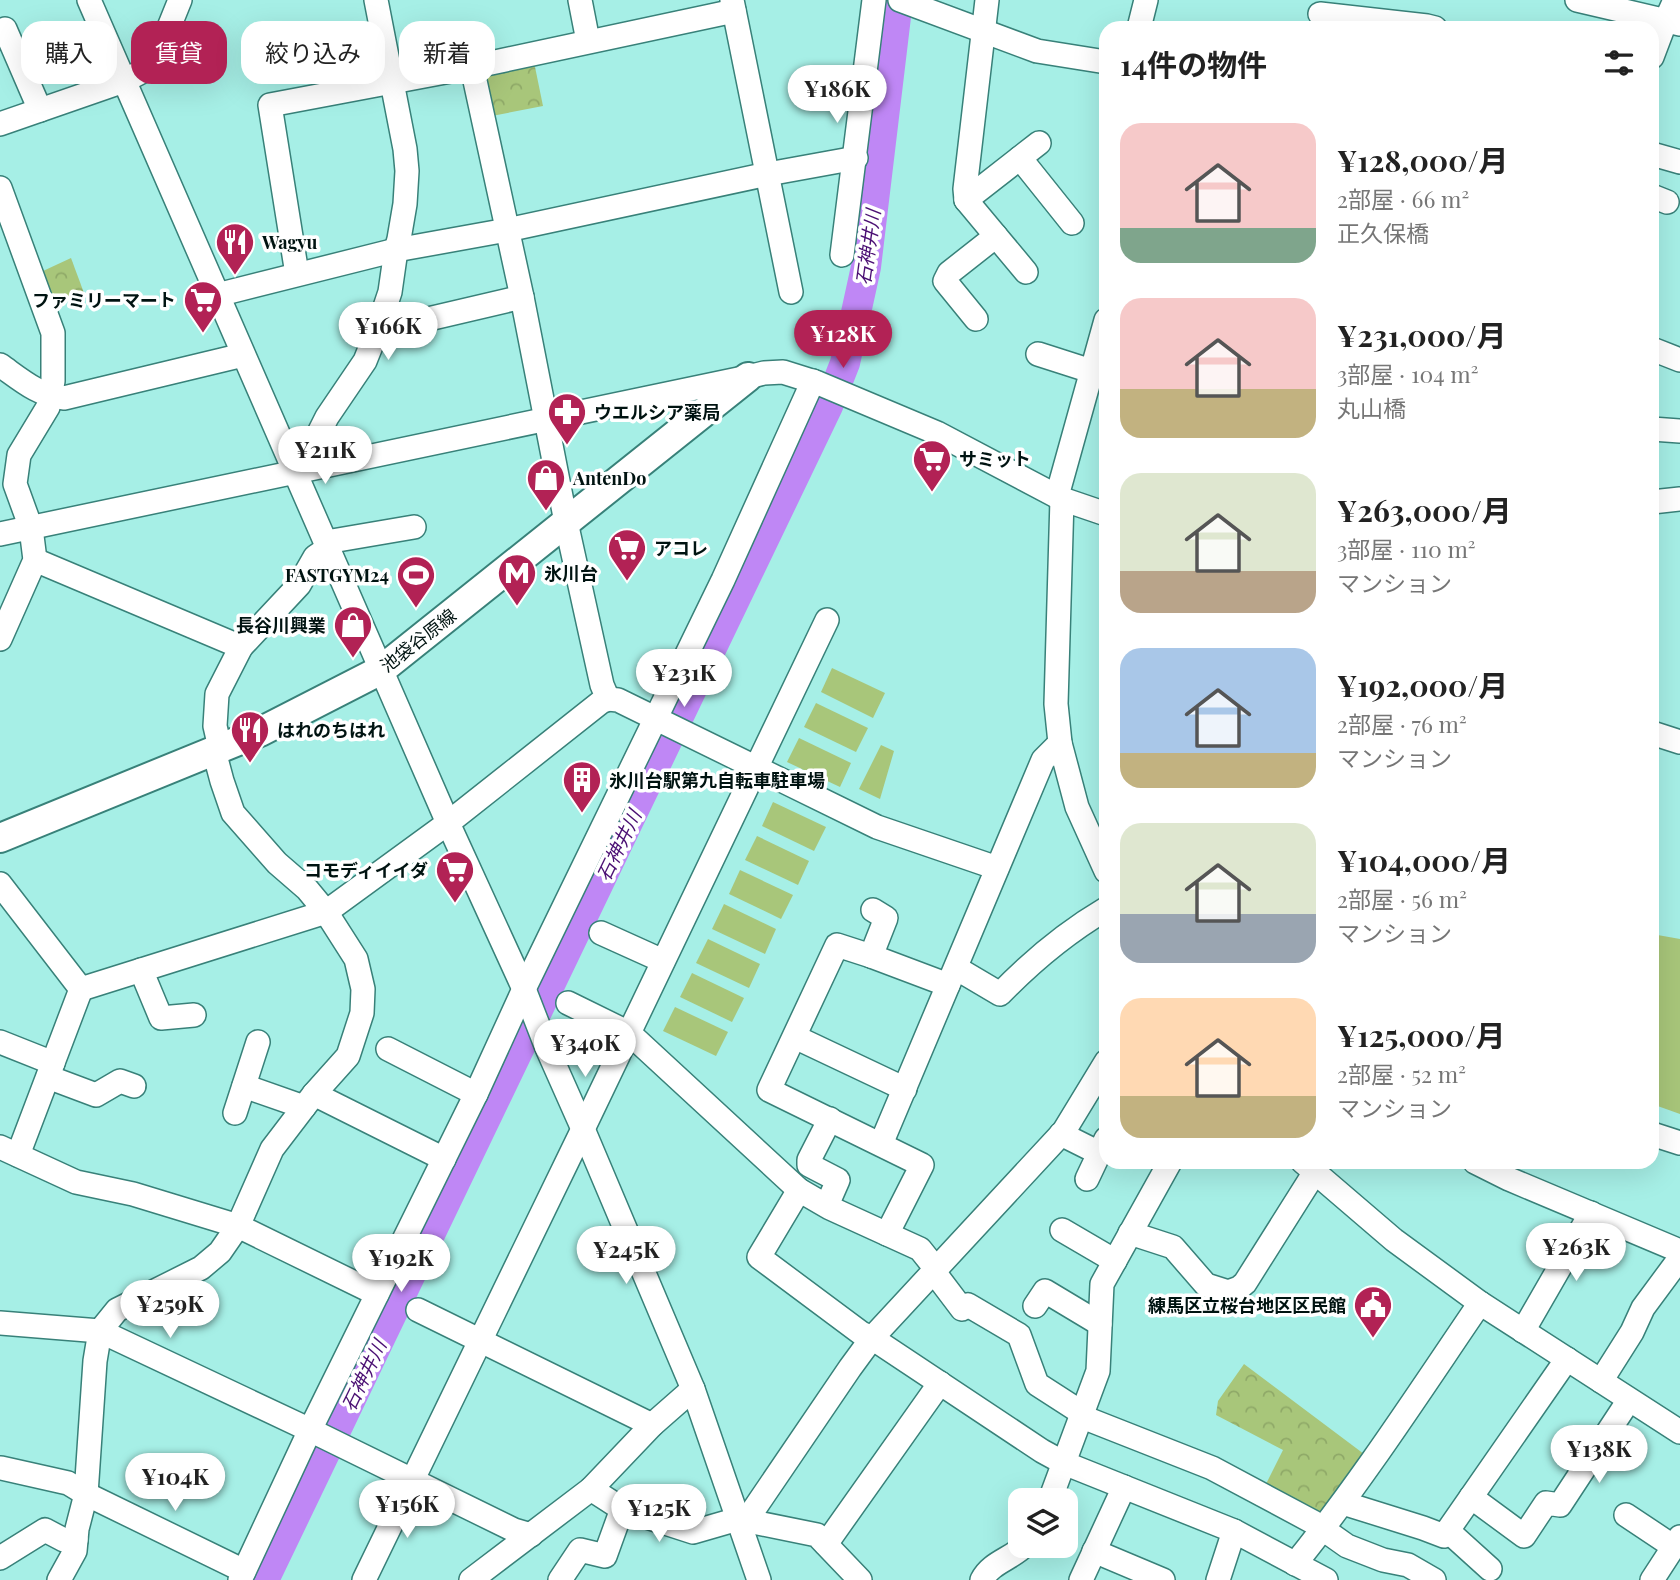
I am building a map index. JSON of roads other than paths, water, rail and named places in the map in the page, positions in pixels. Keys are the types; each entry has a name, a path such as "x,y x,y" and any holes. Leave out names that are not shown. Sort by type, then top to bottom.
{"main road":[{"name":"池袋谷原線","path":"0,838 260,732 381,670 748,377"}],"street":[{"path":"89,0 448,823 524,989 693,1389 742,1520 759,1580"},
{"path":"0,124 141,72 159,52 180,0"},
{"path":"320,466 316,439 321,427 365,361 390,292 405,204 405,149 376,0"},
{"path":"580,0 588,41"},
{"path":"842,255 874,0"},
{"path":"987,0 965,188 966,200 1026,272"},
{"path":"1141,21 1146,0"},
{"path":"1577,0 1674,15 1659,44"},
{"path":"906,2 1037,51 1099,61"},
{"path":"495,62 733,6 790,292"},
{"path":"1320,14 1382,21"},
{"path":"5,29 40,110"},
{"path":"297,274 270,105 399,81"},
{"path":"476,84 522,297 566,522 602,685 608,699"},
{"path":"966,200 1039,143"},
{"path":"1659,156 1680,162"},
{"path":"217,295 396,250 507,230 768,174 856,158"},
{"path":"1020,158 1072,223"},
{"path":"0,188 53,333 53,381 48,407 19,455 15,484 31,528 35,560 0,639"},
{"path":"976,319 945,281 949,274 996,236"},
{"path":"377,331 522,297"},
{"path":"1659,352 1680,359"},
{"path":"1038,354 1097,365 1059,498 1056,704 1060,743 1077,807 1099,855"},
{"path":"0,365 40,393 64,398 243,355"},
{"path":"0,534 764,373 783,372 852,396 937,433 1059,498 1099,512"},
{"path":"1,1468 68,1483 242,1576 315,1433 377,1294 476,1094 816,382"},
{"path":"1659,430 1680,431"},
{"path":"1659,501 1680,499"},
{"path":"59,1580 75,1551 86,1494 95,1361 100,1331 117,1310 201,1268 220,1252 238,1226 272,1149 309,1100 348,1056 362,1013 363,989 356,959 326,912 307,889 277,863 233,813 222,781 217,750 217,694 241,647 299,585 315,557 327,545 414,527"},
{"path":"35,560 241,647"},
{"path":"364,1580 827,620"},
{"path":"80,989 326,912 448,823 608,699 618,700 877,827 997,868"},
{"path":"1659,735 1680,742"},
{"path":"881,1144 1043,760 1060,743"},
{"path":"0,884 80,989"},
{"path":"871,956 886,918 873,910"},
{"path":"887,1234 922,1165 769,1090 838,946 952,976 1000,994 1024,970 1076,927 1099,913"},
{"path":"601,933 663,961"},
{"path":"141,970 161,1018 194,1016"},
{"path":"80,989 50,1070 9,1151 76,1182 133,1194 238,1226 377,1294"},
{"path":"568,1003 629,1033 799,1190 830,1208 920,1249 962,1308 968,1305 1019,1335 1037,1384 1086,1418 1212,1468 1290,1509 1347,1546 1383,1560 1408,1565 1434,1580"},
{"path":"794,1037 905,1089"},
{"path":"0,1042 96,1095 120,1081 134,1086"},
{"path":"235,1114 258,1042"},
{"path":"388,1049 476,1094"},
{"path":"742,1520 872,1338 1061,1135 1099,1073"},
{"path":"244,1086 309,1100 444,1158"},
{"path":"830,1119 809,1160 809,1166 838,1180 831,1196"},
{"path":"1061,1135 1099,1145"},
{"path":"1659,1136 1680,1143"},
{"path":"1087,1179 1099,1154"},
{"path":"1055,1488 1098,1371 1102,1283 1166,1169"},
{"path":"1130,1233 1173,1247 1206,1284 1228,1292 1245,1283 1308,1169"},
{"path":"1311,1169 1394,1240 1480,1303 1680,1432"},
{"path":"1489,1169 1680,1251"},
{"path":"799,1190 759,1257 861,1333 1064,1463 1234,1531 1297,1570 1326,1580"},
{"path":"1523,1331 1591,1213"},
{"path":"1062,1230 1115,1261"},
{"path":"1601,1381 1632,1332 1643,1308 1680,1258"},
{"path":"1035,1306 1045,1291 1100,1324"},
{"path":"1297,1570 1480,1303"},
{"path":"418,1310 652,1425"},
{"path":"0,1323 100,1331 514,1530 531,1535"},
{"path":"1343,1503 1444,1536 1567,1359"},
{"path":"826,1544 940,1383"},
{"path":"471,1580 591,1489 652,1425 693,1389"},
{"path":"1471,1497 1524,1536 1546,1503 1560,1505 1629,1400"},
{"path":"1081,1580 1124,1487"},
{"path":"591,1489 622,1509 693,1532 742,1520 817,1535 860,1580"},
{"path":"560,1580 580,1550 605,1556 622,1509"},
{"path":"1626,1515 1677,1542 1652,1580"},
{"path":"0,1558 45,1530 64,1540 76,1540"},
{"path":"1218,1580 1234,1531"},
{"path":"1448,1531 1490,1569"},
{"path":"1094,1551 1163,1580"},
{"path":"982,1580 998,1562 1008,1558"}],"waterway":[{"name":"石神井川","path":"264,1580 828,406 845,363 866,267 898,0"}],"place":[{"name":"Wagyu","path":"235,276"},
{"name":"ファミリーマート","path":"203,334"},
{"name":"ウエルシア薬局","path":"567,446"},
{"name":"サミット","path":"932,493"},
{"name":"AntenDo","path":"546,512"},
{"name":"アコレ","path":"627,582"},
{"name":"氷川台","path":"517,607"},
{"name":"FASTGYM24","path":"416,609"},
{"name":"長谷川興業","path":"353,659"},
{"name":"はれのちはれ","path":"250,764"},
{"name":"氷川台駅第九自転車駐車場","path":"582,814"},
{"name":"コモディイイダ","path":"455,904"},
{"name":"練馬区立桜台地区区民館","path":"1373,1339"}]}
